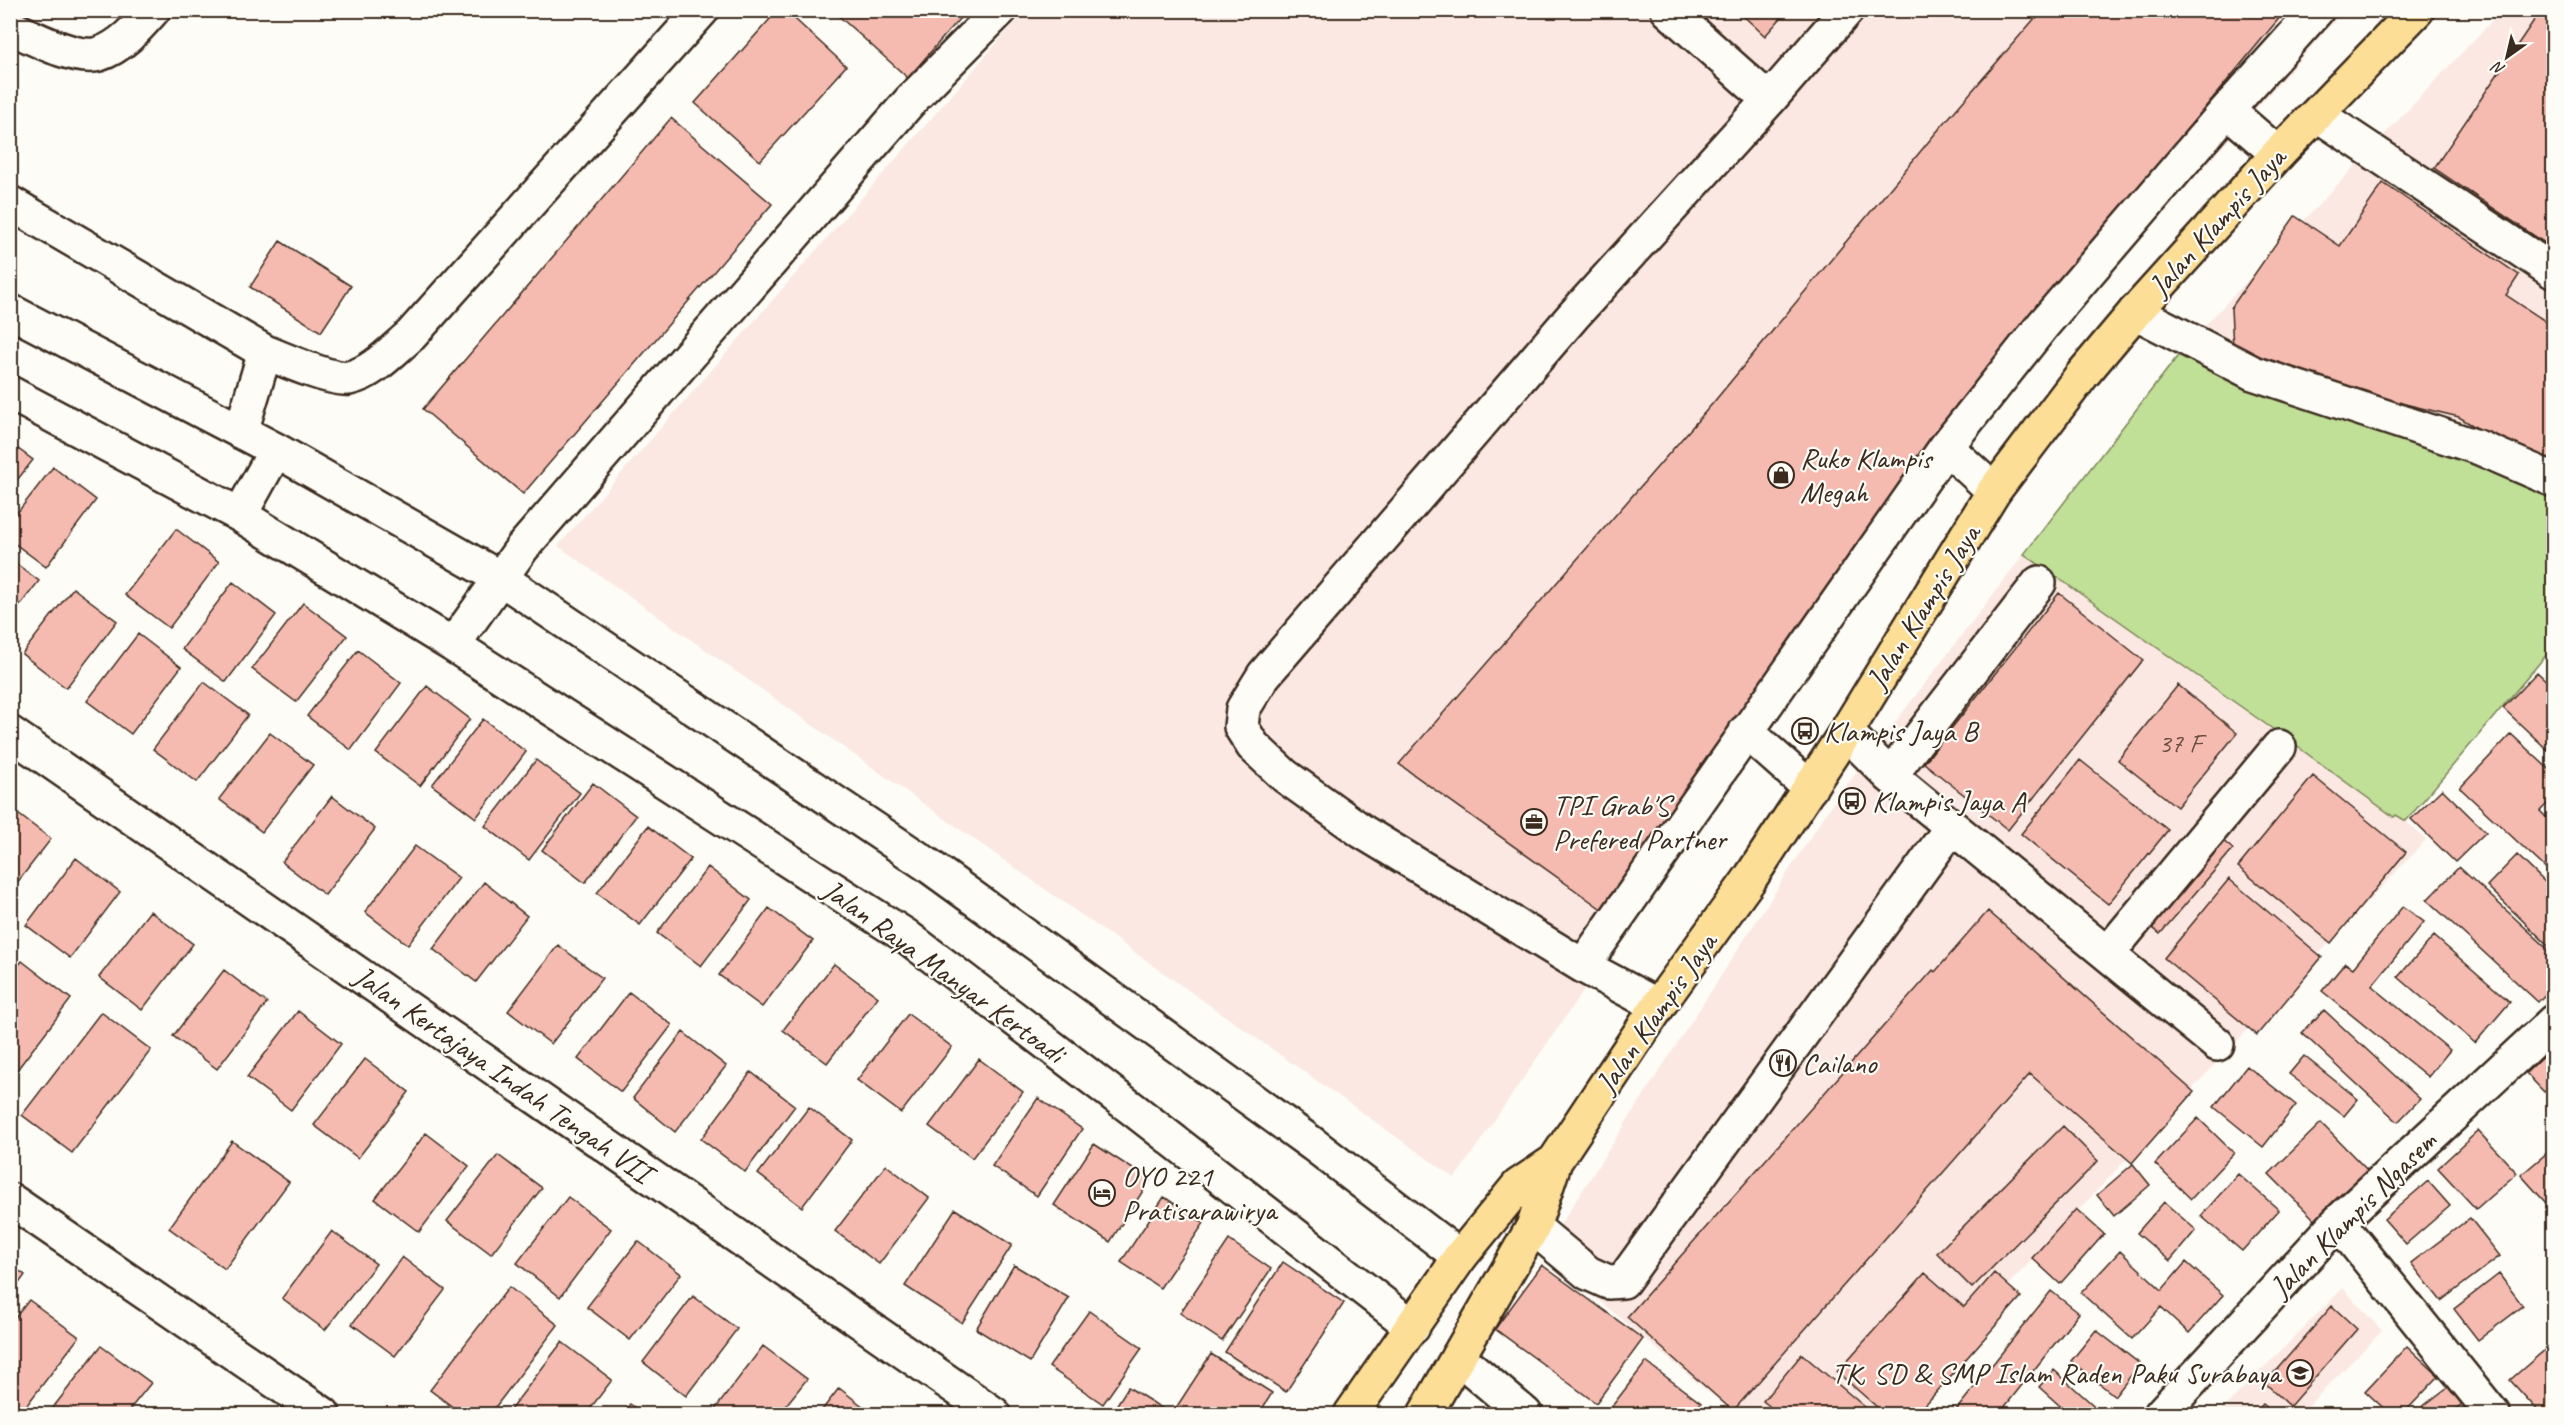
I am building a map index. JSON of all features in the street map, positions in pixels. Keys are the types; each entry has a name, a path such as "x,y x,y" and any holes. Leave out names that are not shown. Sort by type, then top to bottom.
{"main road":[{"name":"Jalan Klampis Jaya","path":"1425,1414 1533,1227 1555,1161 1658,1006 1749,880 1810,788 1994,491 2082,375 2135,312 2277,154 2318,115 2417,10"},
{"path":"1351,1414 1453,1267 1518,1186 1555,1161"}],"street":[{"path":"25,10 10,27 63,51 97,55 119,43 153,10"},
{"path":"10,203 265,352 309,370 348,378 376,365 411,335 702,10"},
{"path":"458,637 522,548 911,100 1000,10"},
{"path":"1668,10 1769,100"},
{"path":"1658,1006 1583,966 1363,832 1286,776 1253,746 1241,727 1243,709 1264,675 1565,325 1769,100 1847,10"},
{"path":"1583,966 1946,447 2043,325 2227,110 2317,10"},
{"path":"2227,110 2277,154"},
{"path":"2318,115 2553,272"},
{"name":"Jalan Raya Manyar Kertoadi","path":"10,311 241,432 257,484 458,637 906,936 1134,1110 1419,1318"},
{"path":"2135,312 2253,373 2480,448 2553,480"},
{"path":"241,432 265,352"},
{"name":"Jalan Raya Manyar Kertoadi","path":"10,393 257,484 494,586 926,863 1314,1145 1453,1267"},
{"path":"1946,447 1994,491"},
{"path":"1890,776 2039,583"},
{"path":"1746,731 1810,788"},
{"path":"1846,732 1890,776 1951,828 2108,953 2217,1044"},
{"name":"Jalan Kertajaya Indah Tengah VII","path":"10,733 994,1414"},
{"path":"2108,953 2279,747"},
{"path":"1533,1227 1588,1273 1608,1282 1623,1281 1951,828"},
{"name":"Jalan Klampis Ngasem","path":"2161,1414 2338,1221 2553,1021"},
{"path":"10,1200 323,1414"},
{"path":"2338,1221 2493,1414"},
{"path":"1463,1348 1525,1414"}],"shaded area":[{"name":"Ruko Klampis Megah","path":"1025,11 2343,11 1957,445 1455,1178 558,546"},
{"path":"2501,11 2553,11 2553,478 2184,348"},
{"path":"2024,554 2406,821 2426,840 1887,1414 1735,1414 1542,1253 1828,810"},
{"name":"TK, SD & SMP Islam Raden Paku Surabaya","path":"2343,1288 2382,1331 2300,1414 2218,1414"}],"green space":[{"path":"2184,348 2553,478 2553,647 2406,821 2396,815 2394,817 2024,554"}],"building":[{"path":"778,10 785,10 846,66 760,161 695,103"},
{"path":"832,10 967,10 908,78"},
{"path":"1737,10 1788,10 1765,36"},
{"name":"Ruko Klampis Megah","path":"2042,10 2286,10 2080,258 1855,546 1607,913 1399,764 1713,403 1934,135"},
{"path":"2541,10 2546,10 2554,16 2554,249 2434,168"},
{"path":"671,118 772,204 523,494 423,409"},
{"path":"2383,183 2519,275 2506,295 2554,327 2554,475 2459,417 2279,374 2233,349 2231,308 2295,216 2340,246"},
{"path":"280,241 351,286 321,332 250,287"},
{"path":"10,443 33,460 10,489"},
{"path":"53,467 96,500 46,567 10,540 10,522"},
{"path":"176,529 219,562 169,628 125,595"},
{"path":"10,559 39,581 10,618"},
{"path":"233,582 276,615 226,682 182,649"},
{"path":"73,588 117,621 66,688 22,654"},
{"path":"2059,593 2143,660 2008,830 1924,763"},
{"path":"303,603 347,636 296,702 252,669"},
{"path":"138,634 181,667 131,734 87,701"},
{"path":"358,650 401,683 351,750 307,716"},
{"path":"2537,672 2554,688 2554,756 2503,708"},
{"path":"204,682 248,715 197,782 153,749"},
{"path":"2178,685 2237,733 2177,807 2118,760"},
{"path":"427,686 470,719 420,786 376,753"},
{"path":"483,719 526,752 476,818 432,785"},
{"path":"270,733 313,765 262,832 219,799"},
{"path":"2511,734 2554,774 2554,797 2540,811 2554,825 2554,876 2460,788"},
{"path":"536,760 580,793 529,860 485,826"},
{"path":"2080,760 2168,830 2108,904 2021,834"},
{"path":"2313,776 2406,852 2331,943 2238,867"},
{"path":"593,783 636,816 585,883 542,850"},
{"path":"2442,789 2486,832 2455,862 2411,819"},
{"path":"332,796 375,829 325,895 282,862"},
{"path":"10,808 51,839 10,892"},
{"path":"648,826 691,859 640,925 597,893"},
{"path":"2217,836 2233,849 2160,934 2144,921"},
{"path":"415,846 459,878 408,945 365,912"},
{"path":"2517,855 2554,891 2554,951 2487,886"},
{"path":"76,858 120,892 70,958 26,925"},
{"path":"708,867 751,900 701,966 657,933"},
{"path":"2459,867 2554,954 2554,985 2538,1002 2427,900"},
{"path":"2229,879 2322,957 2257,1035 2164,958"},
{"path":"484,882 527,916 476,982 433,949"},
{"path":"2403,906 2424,922 2372,986 2450,1050 2428,1077 2322,991 2345,963 2353,968"},
{"path":"769,908 813,941 762,1007 719,975"},
{"path":"150,911 193,944 142,1010 99,977"},
{"path":"1988,911 2194,1092 2132,1163 2030,1074 1733,1411 1627,1317 1933,970 1935,972"},
{"path":"2434,936 2510,1002 2475,1043 2398,977"},
{"path":"558,945 602,978 551,1044 508,1011"},
{"path":"22,961 71,999 10,1079 10,976"},
{"path":"834,964 878,997 827,1063 783,1030"},
{"path":"224,970 267,1003 217,1069 173,1036"},
{"path":"629,992 672,1025 621,1092 578,1059"},
{"path":"2324,1010 2420,1099 2398,1122 2302,1033"},
{"path":"298,1011 341,1044 291,1110 247,1077"},
{"path":"101,1012 151,1050 72,1153 22,1115"},
{"path":"908,1014 952,1047 901,1113 857,1080"},
{"path":"683,1032 726,1066 675,1132 633,1098"},
{"path":"2554,1046 2554,1084 2544,1092 2526,1073"},
{"path":"2304,1056 2358,1099 2344,1116 2289,1074"},
{"path":"365,1059 409,1092 358,1158 314,1125"},
{"path":"979,1059 1023,1092 972,1158 929,1126"},
{"path":"2247,1066 2296,1105 2263,1147 2214,1107"},
{"path":"751,1072 795,1106 745,1172 701,1139"},
{"path":"1038,1098 1082,1129 1037,1196 992,1166"},
{"path":"809,1107 852,1140 802,1207 758,1174"},
{"path":"2198,1118 2234,1153 2191,1199 2155,1164"},
{"path":"2321,1123 2372,1175 2321,1226 2269,1174"},
{"path":"2063,1126 2098,1161 1972,1288 1937,1253"},
{"path":"2478,1131 2517,1173 2476,1209 2438,1168"},
{"path":"426,1133 469,1166 419,1232 375,1199"},
{"path":"232,1141 289,1182 225,1269 169,1228"},
{"name":"OYO 221 Pratisarawirya","path":"1094,1144 1150,1180 1110,1242 1054,1205"},
{"path":"2554,1147 2554,1212 2521,1175"},
{"path":"498,1155 542,1188 491,1254 447,1221"},
{"path":"2133,1164 2150,1185 2114,1216 2097,1195"},
{"path":"886,1165 929,1198 879,1264 835,1231"},
{"path":"2238,1174 2279,1210 2242,1251 2201,1216"},
{"path":"2428,1181 2450,1206 2406,1244 2384,1219"},
{"path":"568,1197 611,1229 560,1297 517,1263"},
{"path":"1164,1197 1204,1223 1160,1288 1121,1262"},
{"path":"2164,1202 2196,1230 2170,1261 2137,1233"},
{"path":"955,1209 1012,1245 962,1323 905,1286"},
{"path":"2076,1209 2104,1234 2060,1284 2032,1258"},
{"path":"2470,1218 2500,1256 2441,1301 2411,1263"},
{"path":"332,1231 376,1264 325,1330 282,1298"},
{"path":"1229,1240 1271,1269 1222,1341 1180,1313"},
{"path":"638,1241 681,1274 630,1340 587,1307"},
{"path":"2120,1251 2162,1290 2186,1262 2223,1295 2189,1333 2161,1307 2132,1339 2081,1293"},
{"path":"402,1257 445,1290 395,1356 352,1324"},
{"path":"1283,1262 1344,1303 1286,1392 1225,1352"},
{"path":"10,1265 25,1275 10,1296"},
{"path":"1014,1265 1069,1298 1030,1362 976,1329"},
{"path":"1542,1265 1643,1339 1596,1403 1495,1329"},
{"path":"1925,1273 1964,1307 1994,1273 2021,1297 1917,1414 1885,1414 1837,1372"},
{"path":"2499,1274 2523,1306 2478,1340 2454,1309"},
{"path":"509,1287 558,1325 490,1414 462,1414 430,1390"},
{"path":"2051,1291 2079,1313 1999,1414 1953,1414"},
{"path":"693,1296 737,1329 686,1396 643,1362"},
{"path":"29,1300 79,1337 20,1414 10,1414 10,1324"},
{"path":"2332,1306 2357,1329 2290,1406 2265,1383"},
{"path":"1089,1311 1142,1348 1103,1404 1049,1367"},
{"path":"2096,1330 2140,1364 2115,1396 2071,1361"},
{"path":"562,1342 612,1380 586,1414 507,1414"},
{"path":"2554,1342 2554,1414 2541,1414 2510,1380"},
{"path":"101,1346 151,1383 126,1414 48,1414"},
{"path":"763,1346 807,1379 779,1414 716,1414 713,1412"},
{"path":"2407,1346 2439,1376 2403,1414 2390,1414 2365,1391"},
{"path":"1211,1354 1272,1393 1259,1414 1172,1414"},
{"path":"1802,1354 1872,1413 1779,1414 1763,1401"},
{"path":"1646,1362 1701,1403 1692,1414 1606,1414"},
{"path":"2054,1370 2101,1412 2099,1414 2069,1414 2039,1387"},
{"path":"1128,1387 1171,1414 1111,1414"},
{"path":"2448,1387 2462,1404 2449,1414 2413,1414"},
{"path":"839,1388 873,1414 819,1414"},
{"path":"630,1404 644,1414 622,1414"},
{"path":"2262,1404 2274,1414 2253,1414"}],"place":[{"name":"Ruko Klampis Megah","path":"1781,475"},
{"name":"Klampis Jaya B","path":"1805,731"},
{"name":"Klampis Jaya A","path":"1852,801"},
{"name":"TPI Grab'S Prefered Partner","path":"1534,822"},
{"name":"Cailano","path":"1783,1063"},
{"name":"OYO 221 Pratisarawirya","path":"1102,1193"},
{"name":"TK, SD & SMP Islam Raden Paku Surabaya","path":"2300,1373"}]}
